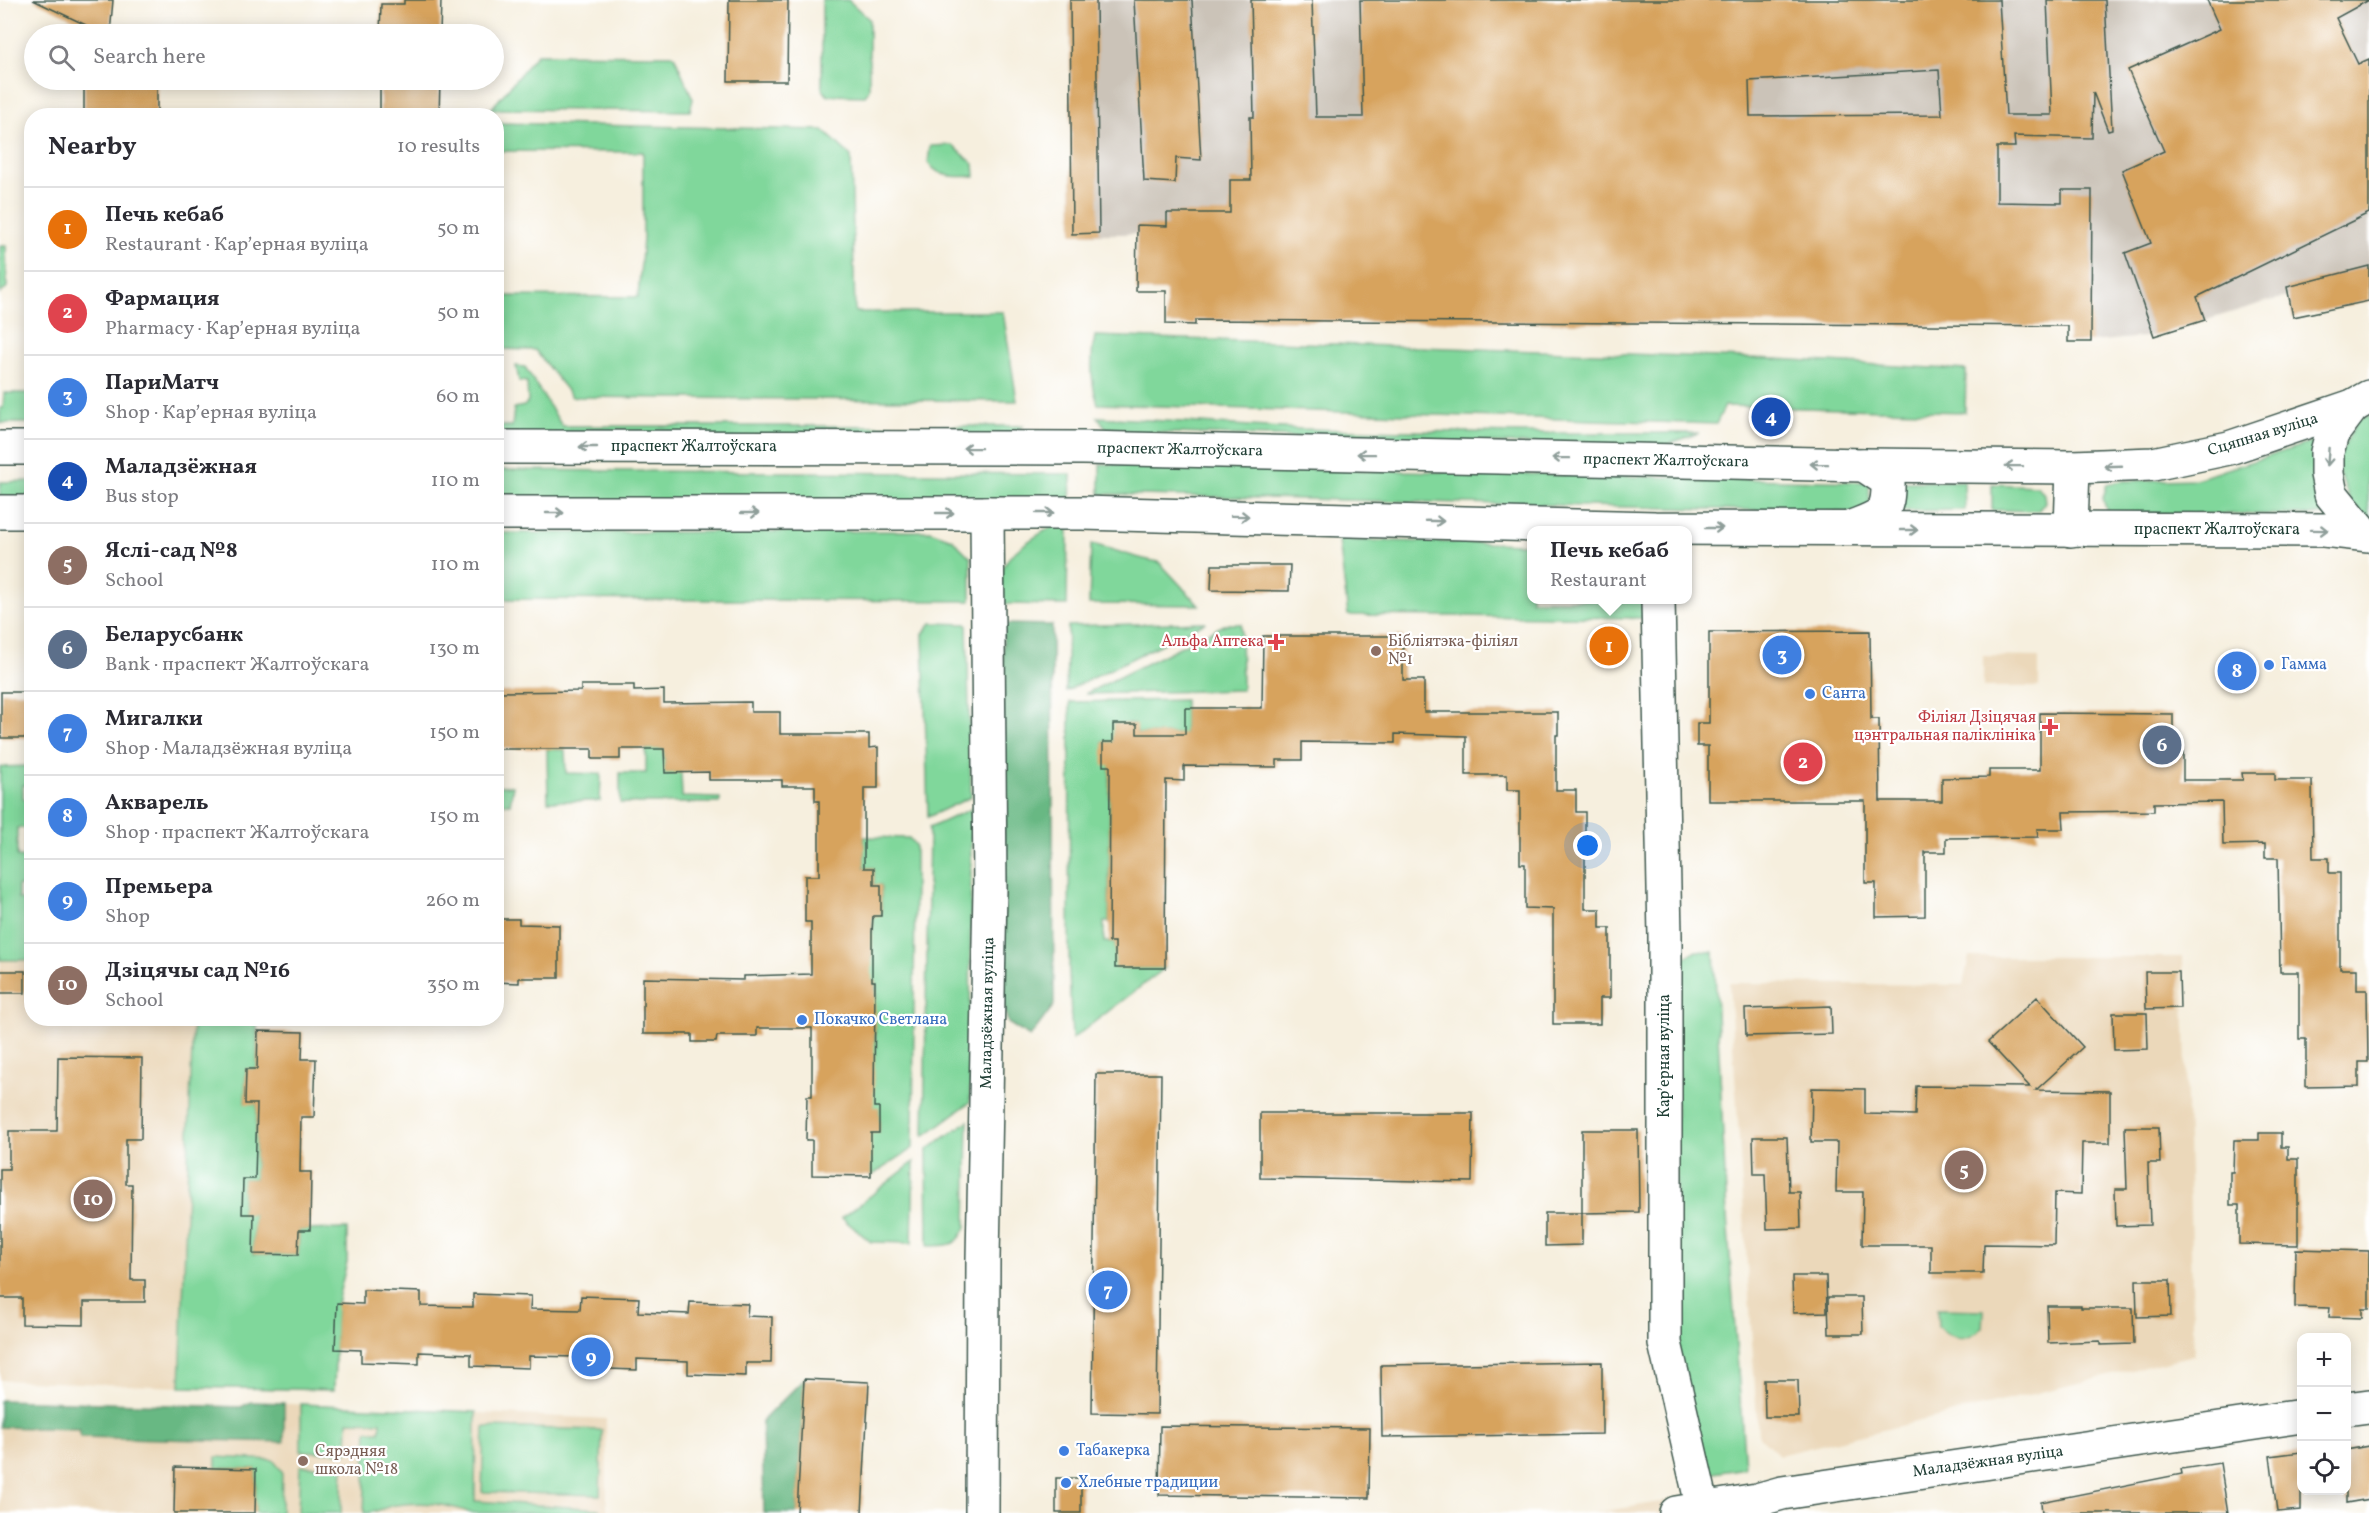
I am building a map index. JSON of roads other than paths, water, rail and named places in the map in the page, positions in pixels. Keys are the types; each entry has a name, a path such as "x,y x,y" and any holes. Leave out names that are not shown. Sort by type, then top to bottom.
{"main road":[{"name":"Сцяпная вуліца","path":"2153,464 2229,448 2361,401"},
{"path":"2361,401 2332,434 2327,452 2327,474 2331,494 2366,534"},
{"name":"праспект Жалтоўскага","path":"504,447 1083,448 1864,465 2073,467 2153,464"},
{"path":"0,448 24,448"},
{"name":"праспект Жалтоўскага","path":"1848,529 1881,515 1888,500 1887,481 1864,465"},
{"path":"2071,530 2073,467"},
{"path":"0,512 24,512"},
{"name":"праспект Жалтоўскага","path":"504,513 1117,513 1554,526"},
{"name":"Маладзёжная вуліца","path":"982,1513 982,1304 990,889 987,513"},
{"name":"праспект Жалтоўскага","path":"1692,529 2324,530 2366,534"},
{"name":"Карʼерная вуліца","path":"1658,604 1665,936 1665,1343 1689,1511"},
{"path":"2351,1408 2369,1406"},
{"name":"Маладзёжная вуліца","path":"1689,1511 1759,1507 1782,1492 2297,1417"}],"place":[{"name":"Маладзёжная","path":"1771,417"},
{"name":"Альфа Аптека","path":"1276,642"},
{"name":"Печь кебаб","path":"1609,646"},
{"name":"Бібліятэка-філіял №1","path":"1376,651"},
{"name":"ПариМатч","path":"1782,655"},
{"name":"Гамма","path":"2269,665"},
{"name":"Акварель","path":"2237,671"},
{"name":"Санта","path":"1810,694"},
{"name":"Філіял Дзіцячая цэнтральная паліклініка","path":"2050,727"},
{"name":"Беларусбанк","path":"2162,745"},
{"name":"Фармация","path":"1803,762"},
{"name":"Покачко Светлана","path":"802,1020"},
{"name":"Яслі-сад №8","path":"1964,1170"},
{"name":"Дзіцячы сад №16","path":"93,1199"},
{"name":"Мигалки","path":"1108,1290"},
{"name":"Премьера","path":"591,1357"},
{"name":"Табакерка","path":"1064,1451"},
{"name":"Сярэдняя школа №18","path":"303,1461"},
{"name":"Хлебные традиции","path":"1066,1483"}]}
